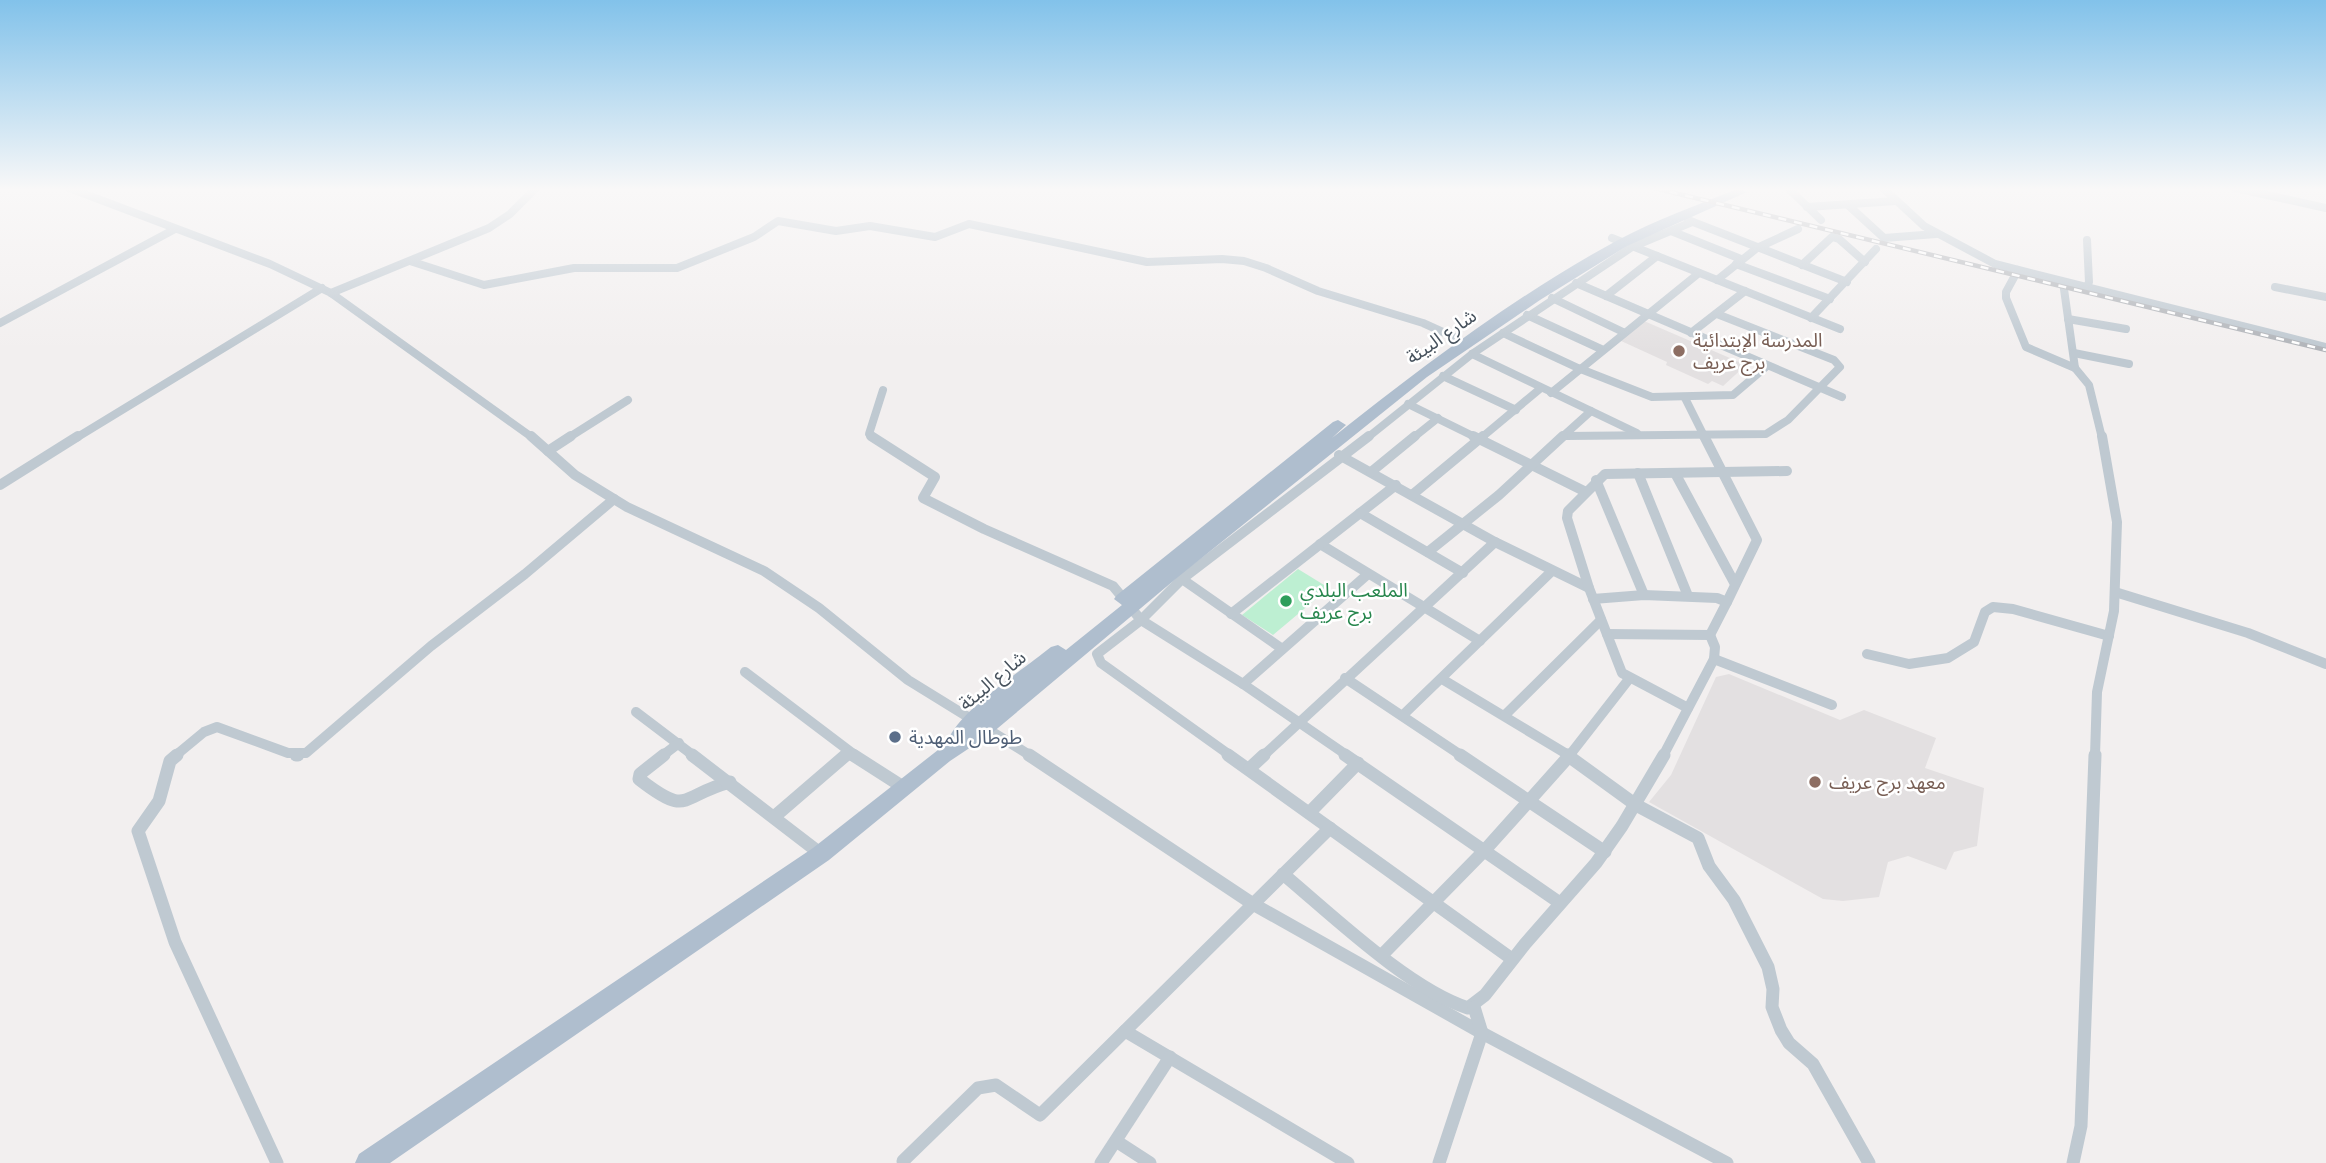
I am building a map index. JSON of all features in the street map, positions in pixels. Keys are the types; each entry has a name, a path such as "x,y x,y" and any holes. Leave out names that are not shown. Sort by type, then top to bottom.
{"main road":[{"name":"شارع البيئة","path":"368,1163 821,854 979,725 1131,608 1320,445 1456,338 1622,242"},
{"name":"شارع البيئة","path":"1320,445 1535,297 1622,242"}],"street":[{"path":"0,323 151,242"},
{"path":"212,242 270,264 327,290 434,363 519,426 575,475 654,521 746,561 775,578 819,608 908,680 1050,768 1117,816 1253,904 1482,1033 1670,1130 1727,1163"},
{"path":"0,485 287,307 455,242"},
{"path":"411,261 439,272 488,285 574,268 684,267 742,242"},
{"path":"1055,242 1147,262 1168,264 1215,259 1244,261 1271,268 1321,292 1436,327 1456,338"},
{"path":"1512,959 1098,659 1097,654 1131,608 1182,579 1472,354 1576,283 1622,242"},
{"path":"1623,242 1840,329"},
{"path":"1710,242 1739,261 1830,299"},
{"path":"1740,242 1847,282"},
{"path":"1717,280 1757,248 1769,242"},
{"path":"1802,265 1826,242"},
{"path":"1843,242 1865,262"},
{"path":"1952,242 1984,260 2018,270 2326,347"},
{"path":"2086,289 2089,282 2087,242"},
{"path":"1811,318 1876,249"},
{"path":"1606,296 1657,256"},
{"path":"2018,270 2006,292 2006,298 2023,342 2029,349 2059,359 2075,368 2089,385 2108,457 2117,522 2115,592 2109,636 2096,692 2081,1126 2073,1163"},
{"path":"1412,495 1516,410 1578,368 1699,273"},
{"path":"2063,282 2075,368"},
{"path":"1576,283 1842,397"},
{"path":"2276,287 2326,297"},
{"path":"1692,333 1745,291"},
{"path":"1552,299 1623,332"},
{"path":"1566,436 1770,432 1788,420 1840,367 1839,363 1717,314"},
{"path":"1527,315 1601,349"},
{"path":"2068,319 2126,329"},
{"path":"1503,333 1644,395 1685,398 1733,395 1767,366"},
{"path":"2074,353 2129,364"},
{"path":"1472,354 1639,434"},
{"path":"1443,376 1516,410"},
{"path":"883,390 869,434 935,477 923,498 984,529 1113,586 1131,608 1560,903"},
{"path":"1283,874 1382,955 1443,998 1466,1008 1474,1007 1605,852 1636,805 1714,659 1715,647 1710,635 1757,540 1685,398"},
{"path":"548,451 628,400"},
{"path":"1408,404 1584,491"},
{"path":"1428,552 1566,436 1591,411"},
{"path":"1371,471 1438,418"},
{"path":"1320,445 1591,593 1710,596 1727,602"},
{"path":"1688,708 1629,679 1616,663 1566,514 1584,491 1605,474 1787,471"},
{"path":"1638,473 1688,596"},
{"path":"1675,473 1735,584"},
{"path":"1596,480 1644,595"},
{"path":"1231,614 1396,485"},
{"path":"277,1163 175,942 138,831 159,801 170,761 198,737 216,727 288,753 306,753 431,646 525,574 614,499"},
{"path":"1360,513 1463,573"},
{"path":"1250,768 1495,542"},
{"path":"1320,544 1480,641"},
{"path":"1403,715 1552,570"},
{"path":"1243,684 1368,574"},
{"path":"1182,579 1281,648"},
{"path":"2115,592 2248,633 2326,664"},
{"path":"1867,654 1909,664 1948,658 1974,642 1986,612 1993,607 2021,611 2109,636"},
{"path":"1505,715 1601,620"},
{"path":"1607,634 1710,635"},
{"path":"1714,659 1832,705"},
{"path":"745,672 849,752 903,787"},
{"path":"1345,678 1605,852"},
{"path":"1442,679 1569,756 1636,805 1698,838 1709,866 1734,900 1768,967 1773,989 1772,1007 1781,1030 1789,1043 1813,1064 1869,1163"},
{"path":"1382,955 1530,800 1569,756 1629,679"},
{"path":"636,712 821,854"},
{"path":"679,743 640,774 639,779 662,797 679,803 693,800 713,786 730,782"},
{"path":"774,817 849,752"},
{"path":"1310,812 1358,763"},
{"path":"904,1161 978,1088 996,1085 1040,1115 1330,828"},
{"path":"1444,1161 1482,1033 1474,1007"},
{"path":"1125,1031 1348,1163"},
{"path":"1101,1163 1171,1057"},
{"path":"1116,1141 1150,1163"}],"shaded area":[{"name":"المدرسة الإبتدائية برج عريف","path":"1644,321 1746,365 1723,386 1712,381 1708,384 1619,340"},
{"name":"معهد برج عريف","path":"1729,674 1840,720 1864,710 1936,738 1925,768 1984,788 1977,846 1954,852 1946,870 1908,856 1888,862 1879,897 1843,901 1823,899 1649,802 1671,775 1716,677"}],"green space":[{"name":"الملعب البلدي برج عريف","path":"1298,569 1329,588 1273,635 1242,615"}],"railway":[{"path":"1879,242 2326,350"}],"place":[{"name":"المدرسة الإبتدائية برج عريف","path":"1679,351"},
{"name":"الملعب البلدي برج عريف","path":"1286,601"},
{"name":"طوطال المهدية","path":"895,737"},
{"name":"معهد برج عريف","path":"1815,782"}]}
